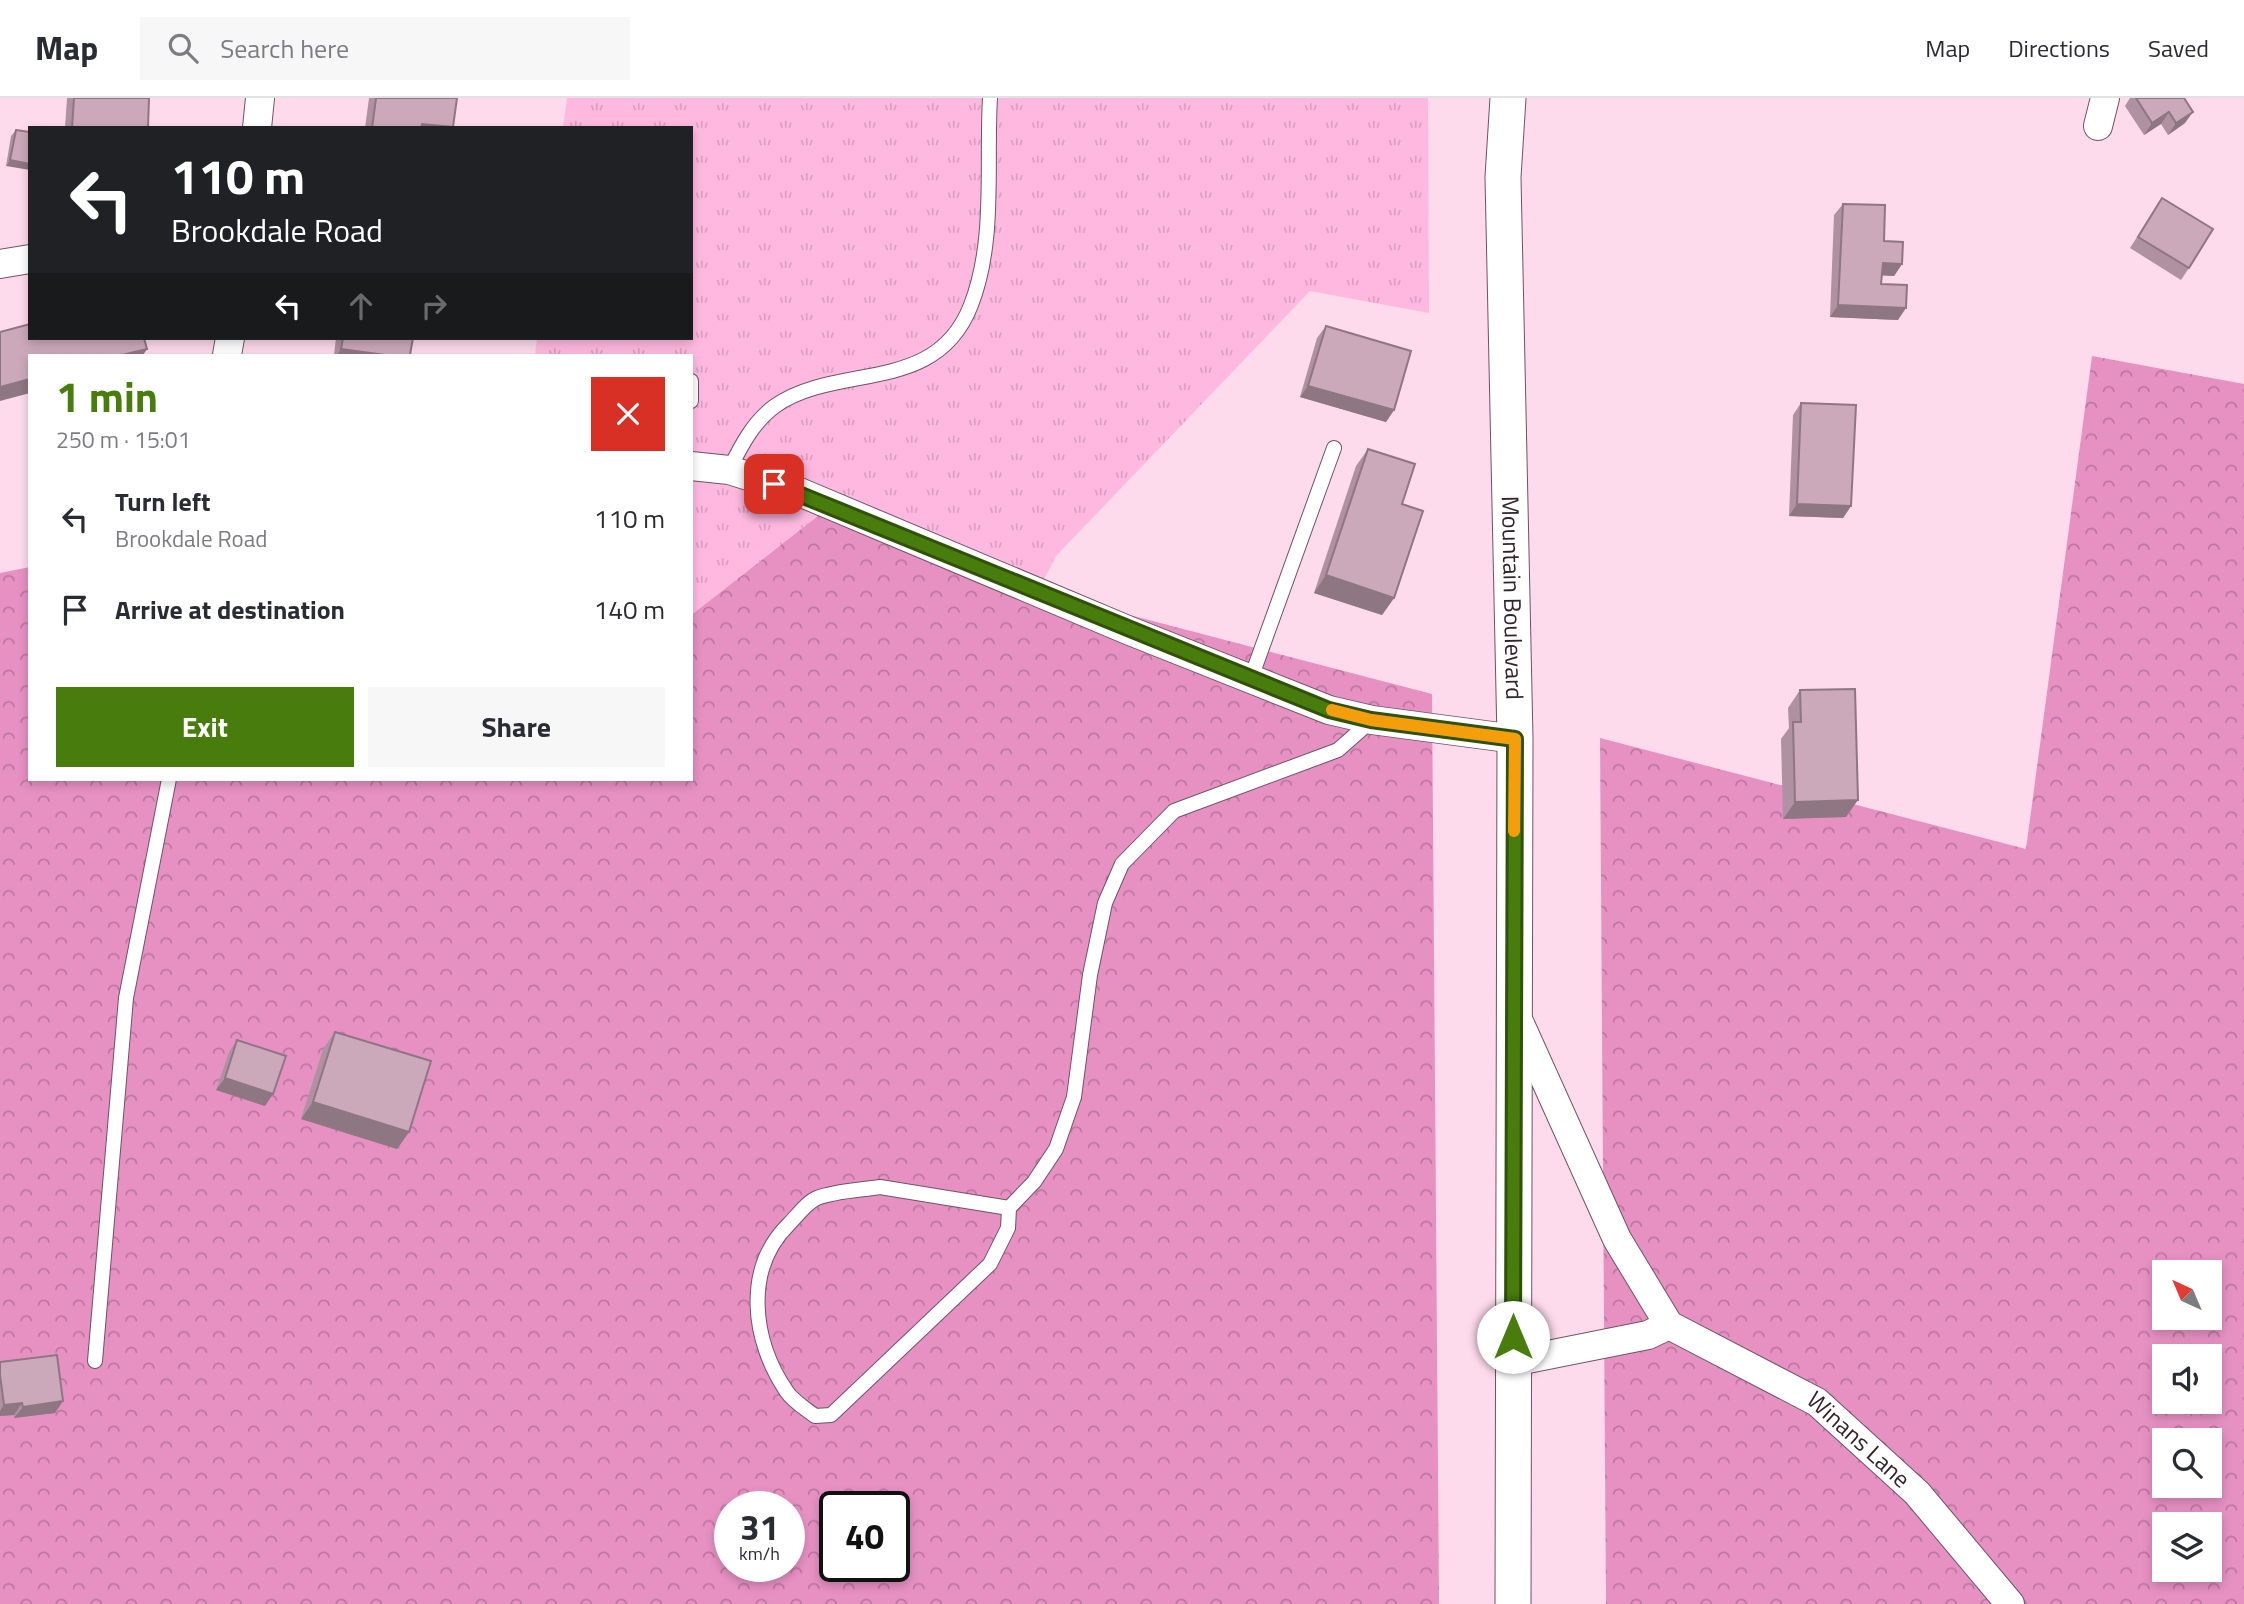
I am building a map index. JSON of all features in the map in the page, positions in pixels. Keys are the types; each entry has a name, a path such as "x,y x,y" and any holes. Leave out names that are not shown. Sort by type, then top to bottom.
{"street":[{"path":"257,126 260,98"},
{"name":"Mountain Boulevard","path":"1508,98 1503,177 1515,739 1513,1604"},
{"path":"2098,126 2105,98"},
{"path":"0,264 28,259"},
{"path":"693,466 729,470 797,491 1130,631 1329,710 1371,720 1515,739"},
{"path":"1513,1362 1648,1335 1669,1325 1617,1239 1514,1009"},
{"name":"Winans Lane","path":"1669,1325 1817,1402 1917,1493 2010,1604"}],"lane":[{"path":"729,470 743,440 776,405 806,391 904,369 924,360 960,326 980,278 986,226 990,98"},
{"path":"1251,678 1334,448"},
{"path":"1009,1208 880,1187 815,1199 777,1236 763,1260 756,1286 758,1316 771,1363 788,1394 815,1416 831,1415 990,1264 1008,1228 1009,1208 1034,1182 1056,1149 1074,1097 1090,975 1104,903 1122,864 1174,811 1338,750 1371,720"},
{"path":"95,1360 126,998 169,781"}],"green space":[{"path":"567,98 1428,98 1429,313 1310,291 1056,556 1038,591 838,500 693,613 693,354 535,354 537,340 693,340 693,126 563,126"},
{"path":"2092,356 2244,384 2244,1604 1606,1604 1600,738 2026,849"},
{"path":"838,500 1038,591 1432,694 1439,1604 0,1604 0,573 28,567 28,781 693,781 693,613"}],"building":[{"path":"74,98 149,98 148,126 72,126"},
{"path":"376,98 457,98 453,126 372,126"},
{"path":"2136,98 2184,98 2193,112 2176,123 2169,112 2152,123"},
{"path":"16,130 28,132 28,164 10,160"},
{"path":"2162,198 2213,229 2189,268 2138,237"},
{"path":"1843,204 1885,205 1884,241 1903,242 1902,264 1883,263 1881,284 1907,285 1906,308 1838,305"},
{"path":"28,325 28,340 145,340 147,349 126,354 28,354 28,380 0,387 0,332"},
{"path":"1326,326 1411,351 1394,410 1308,386"},
{"path":"343,340 413,340 410,354 378,354 341,349"},
{"path":"1801,403 1856,405 1851,506 1797,504"},
{"path":"1368,449 1415,464 1402,504 1423,511 1394,598 1326,575"},
{"path":"1855,689 1858,800 1795,802 1793,722 1801,722 1800,690"},
{"path":"335,1032 431,1061 409,1132 313,1102"},
{"path":"237,1040 286,1056 273,1094 225,1078"},
{"path":"57,1355 63,1401 23,1407 22,1403 4,1405 0,1362"}],"slow traffic":[{"path":"1332,710 1371,720 1515,739 1514,831"}],"route":[{"path":"774,484 797,491 1130,631 1329,710 1371,720 1515,739 1513,1337"}]}
